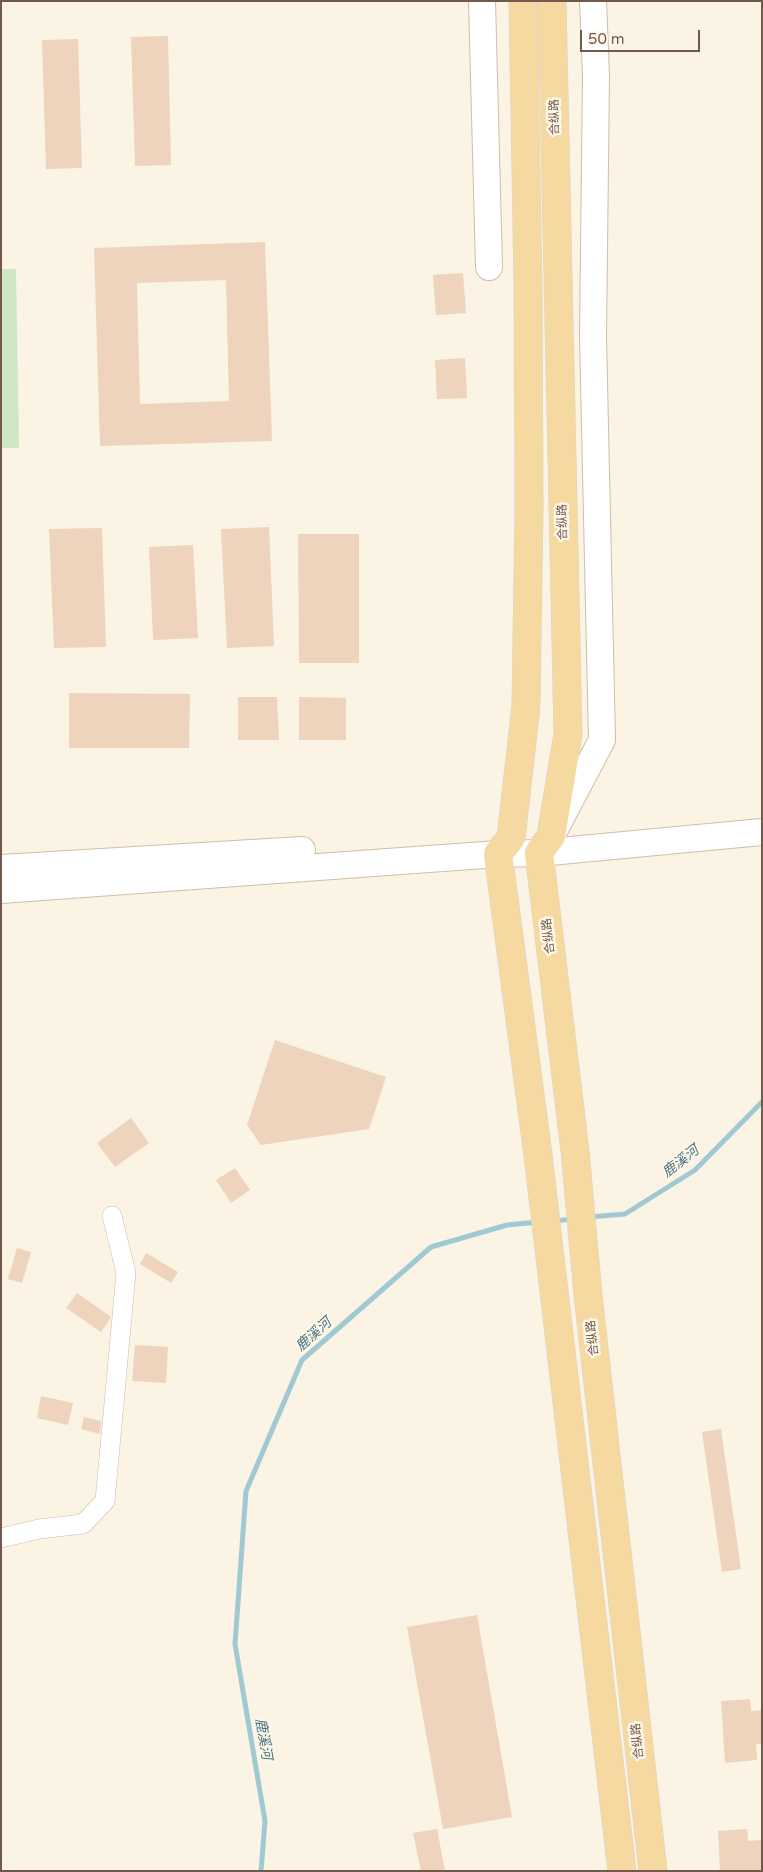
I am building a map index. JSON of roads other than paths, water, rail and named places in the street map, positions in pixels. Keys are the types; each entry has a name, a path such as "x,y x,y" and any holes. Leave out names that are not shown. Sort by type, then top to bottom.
{"main road":[{"path":"523,1 528,294 529,518 526,706 504,846 554,1296 622,1871"},
{"name":"合纵路","path":"552,1 568,734 545,844 588,1295 653,1871"}],"street":[{"path":"482,1 490,267"},
{"path":"545,844 602,740 594,347 596,75 593,1"},
{"path":"545,844 762,818"},
{"path":"1,868 504,846 762,832"},
{"path":"1,890 504,846"},
{"path":"1,1538 83,1524 105,1501 126,1273 112,1216"}],"waterway":[{"name":"鹿溪河","path":"589,1217 625,1214 695,1170 762,1102"},
{"name":"鹿溪河","path":"554,1221 573,1219"},
{"name":"鹿溪河","path":"261,1871 265,1821 235,1644 246,1491 302,1360 431,1247 507,1225 538,1222"}]}
